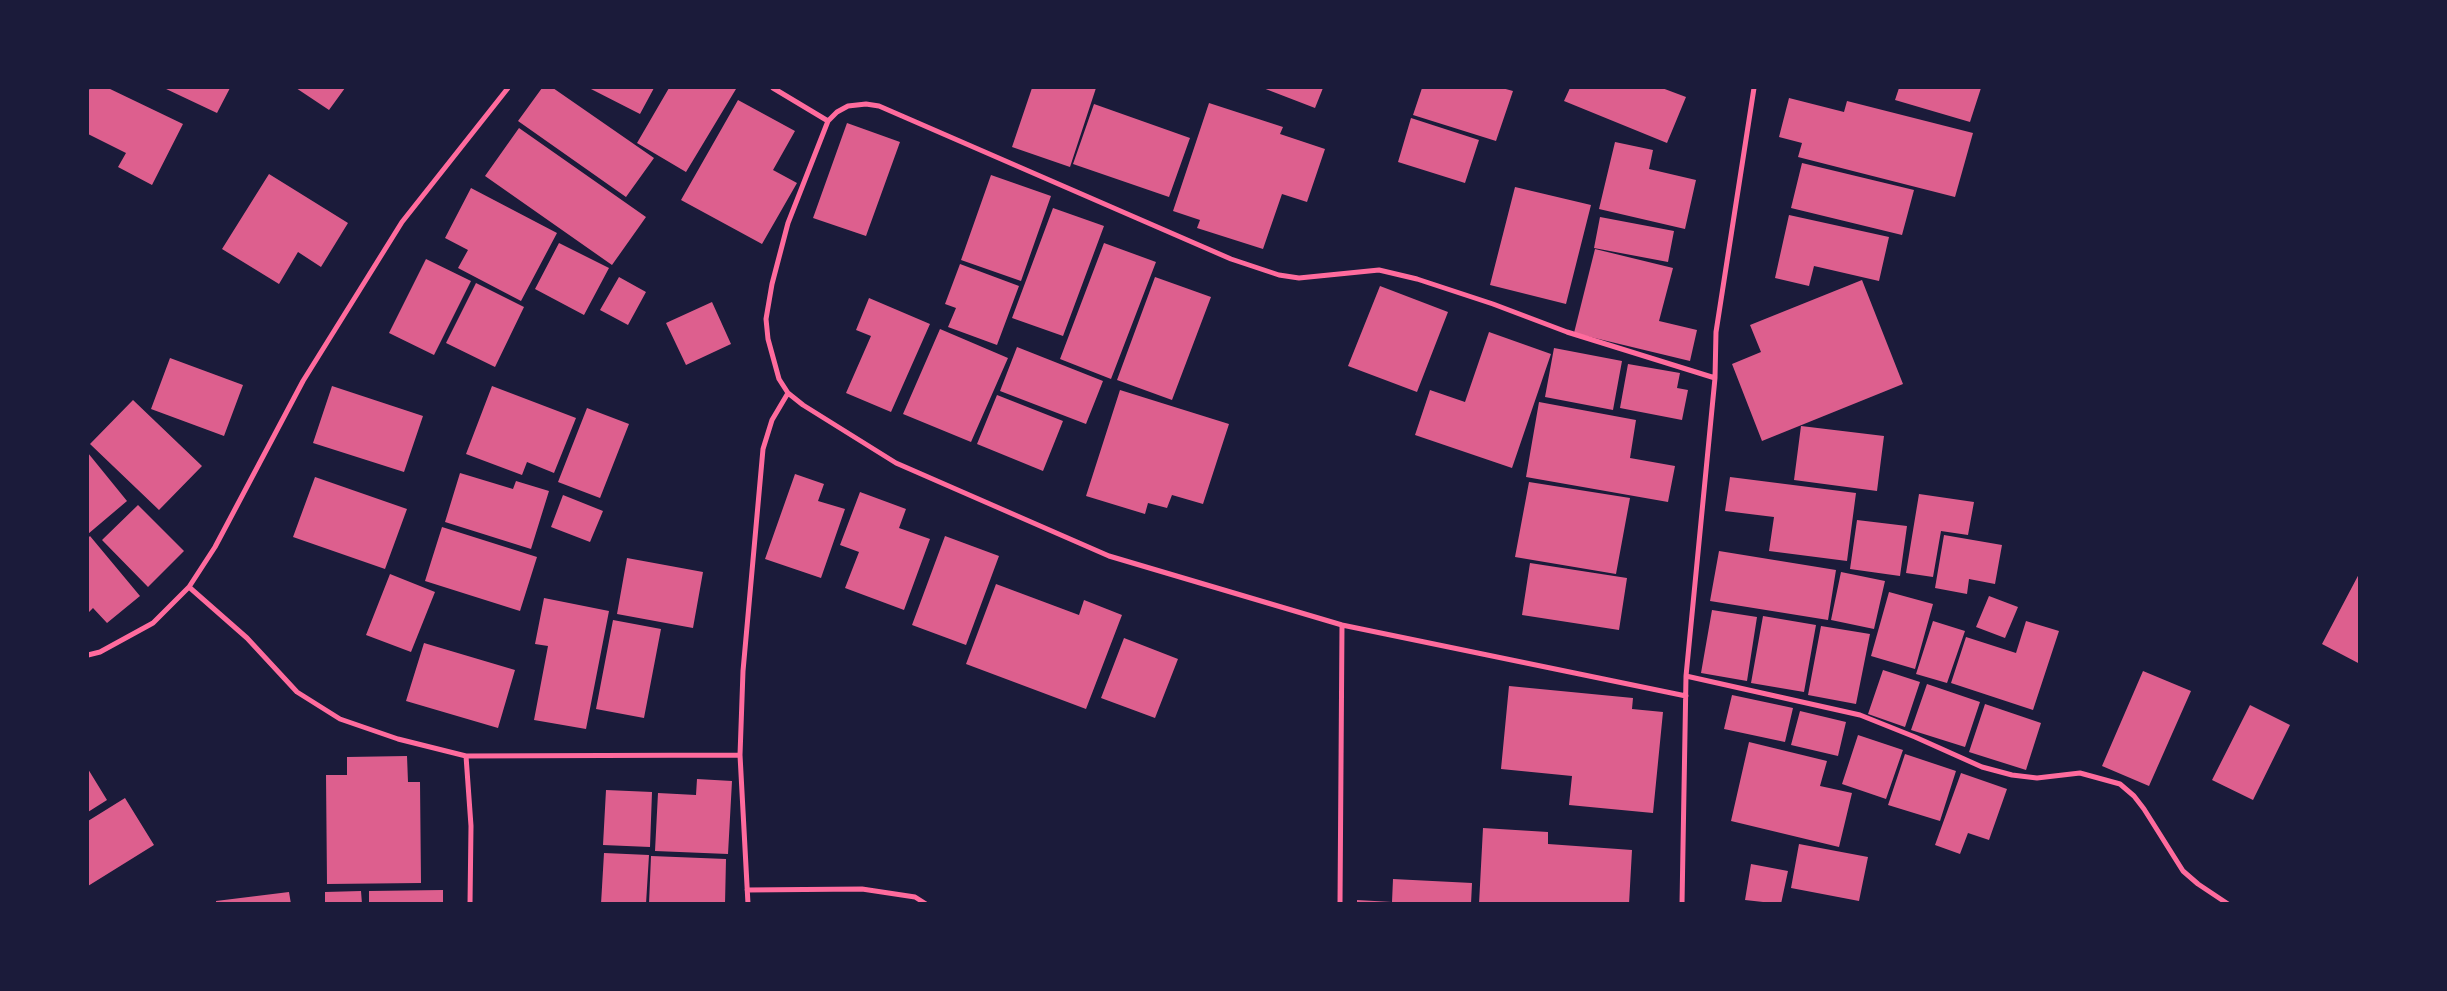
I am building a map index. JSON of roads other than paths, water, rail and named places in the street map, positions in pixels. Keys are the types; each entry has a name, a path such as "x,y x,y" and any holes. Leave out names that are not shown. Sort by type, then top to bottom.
{"street":[{"path":"88,655 100,652 153,623 189,587 215,546 303,381 402,222 508,88"},
{"path":"773,88 828,120"},
{"path":"1682,904 1686,676 1715,378 1716,332 1754,88"},
{"path":"1686,696 1342,625 1100,552 896,463 803,405 788,393 779,379 772,360 766,319 772,284 788,223 828,120 848,106 866,104 880,106 1231,258 1279,275 1299,278 1379,270 1389,272 1474,298 1567,332 1715,378"},
{"path":"748,904 740,756 744,671 763,449 772,420 788,393"},
{"path":"189,587 247,638 297,692 340,719 398,739 466,756 740,756"},
{"path":"1340,904 1342,625"},
{"path":"1686,676 1860,715 1915,736 1982,767 2012,775 2037,778 2080,773 2120,784 2134,796 2184,871 2198,884 2228,904"},
{"path":"466,756 471,826 470,904"},
{"path":"747,890 862,889 915,897 926,904"}]}
